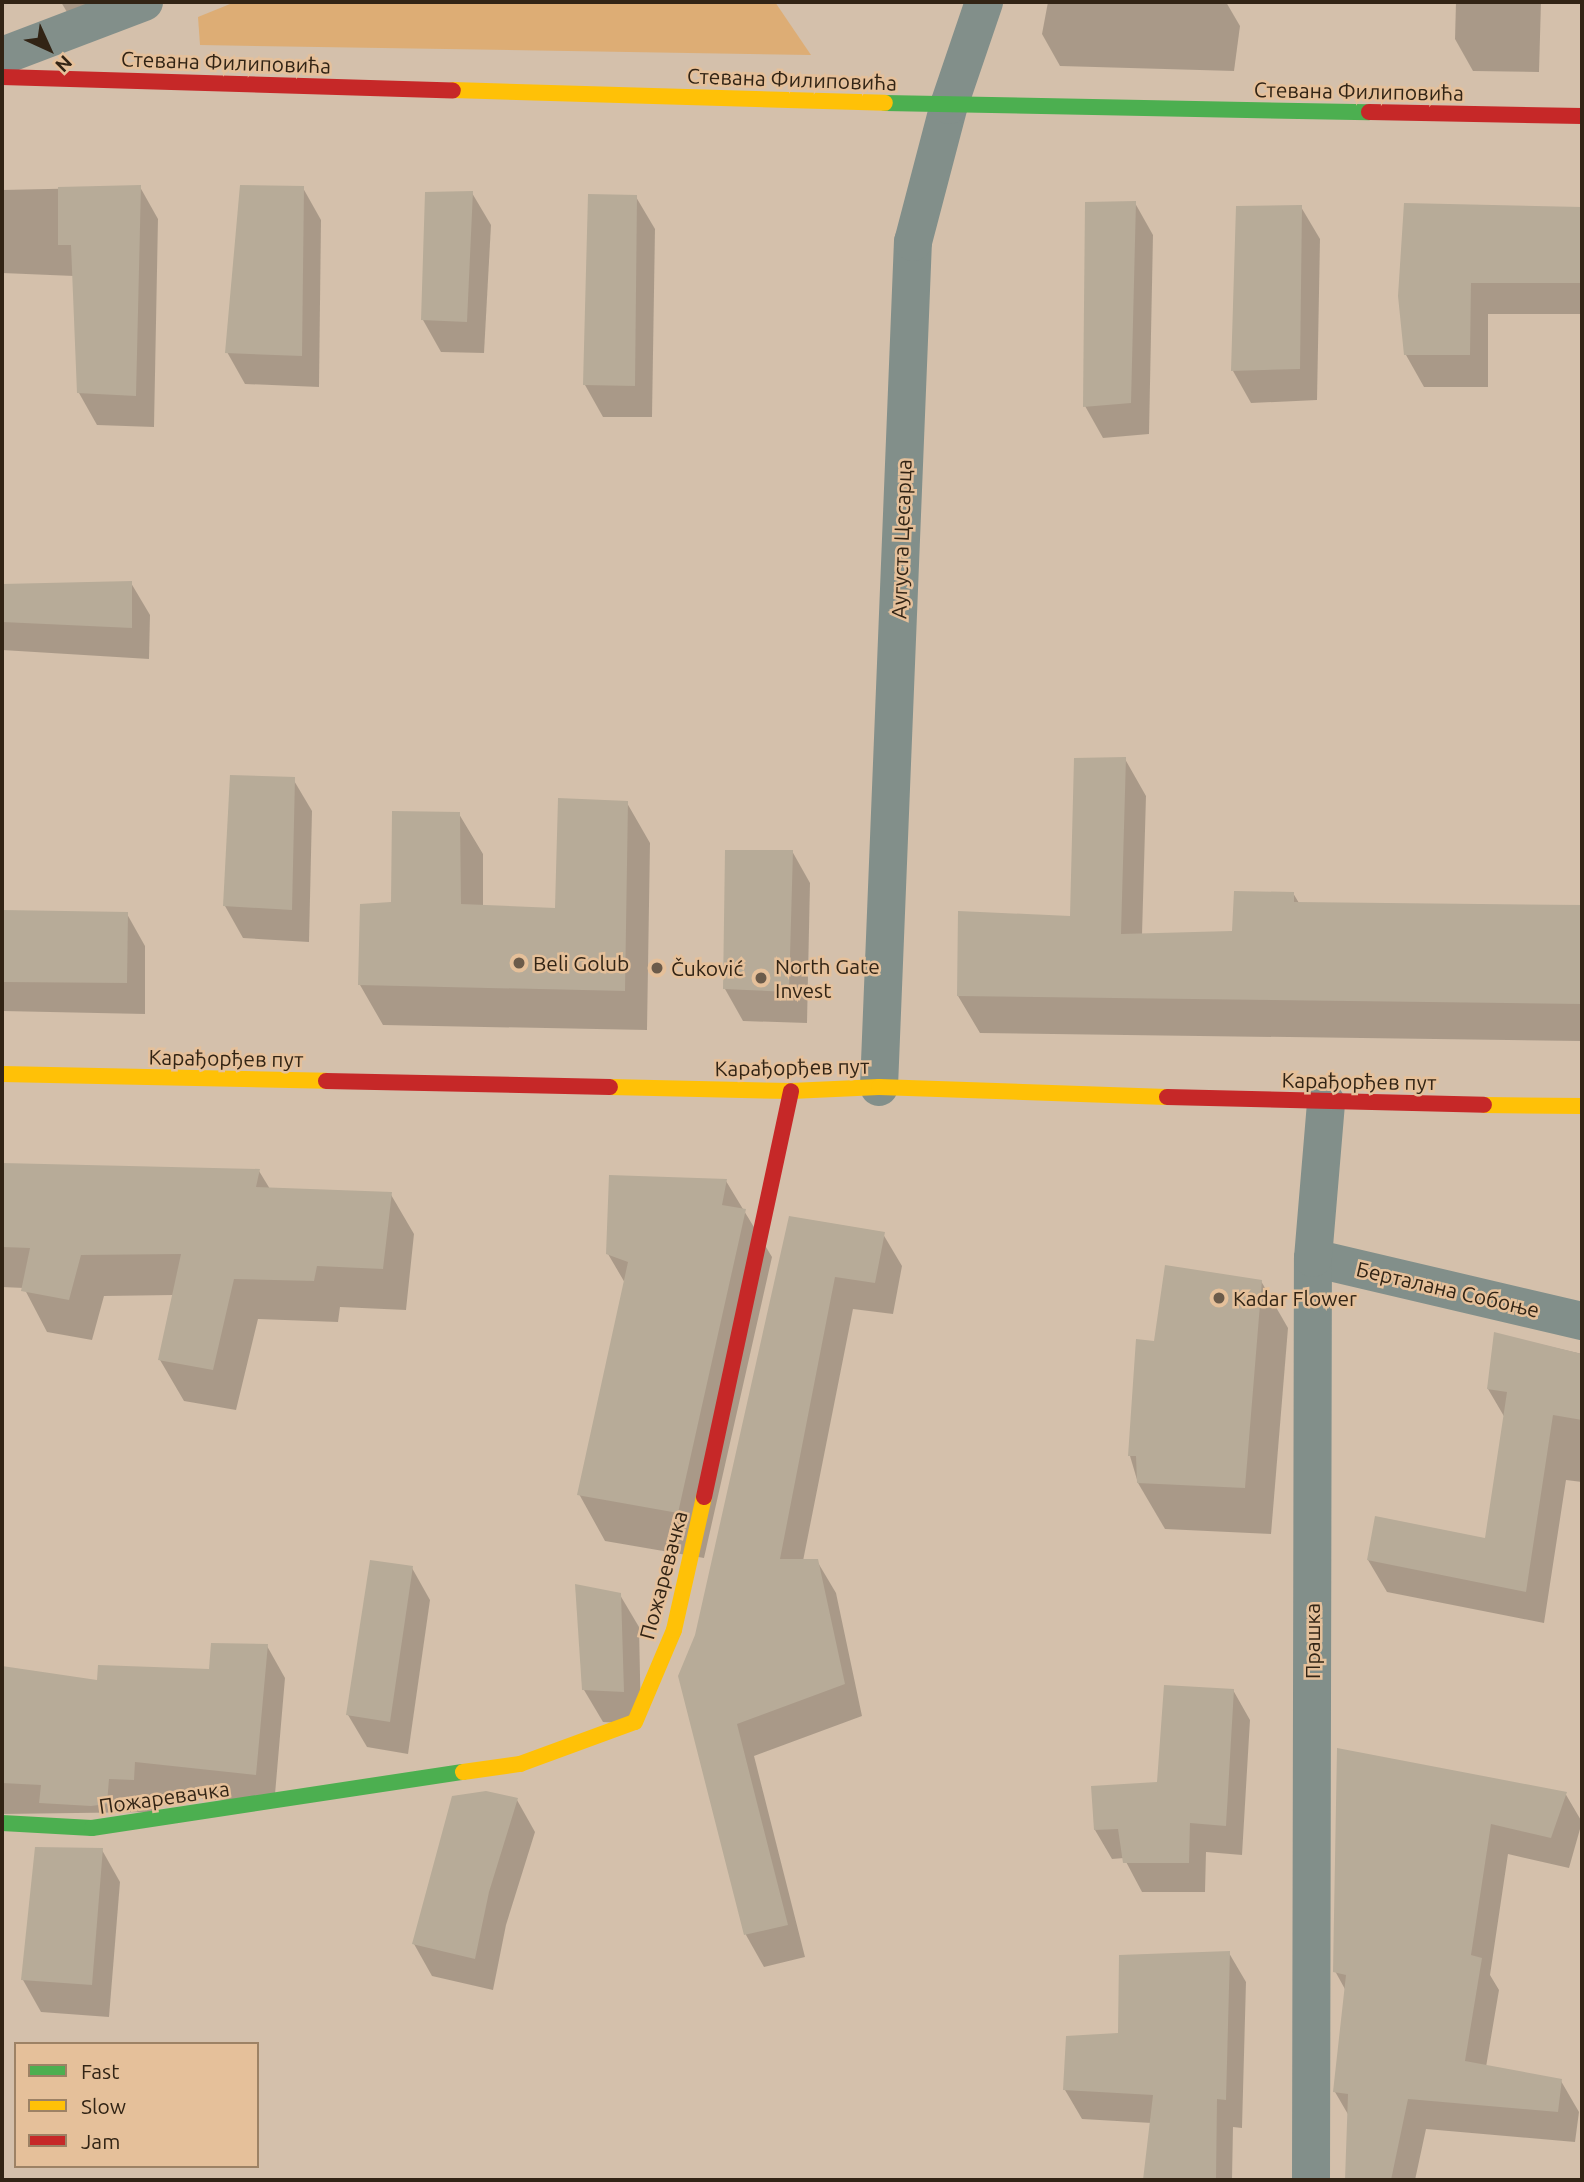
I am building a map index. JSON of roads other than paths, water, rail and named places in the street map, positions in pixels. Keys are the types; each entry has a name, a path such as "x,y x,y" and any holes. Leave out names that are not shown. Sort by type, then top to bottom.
{"street":[{"path":"2,56 144,2"},
{"name":"Аугуста Цесарца","path":"879,1087 913,242 949,105 984,2"},
{"name":"Стевана Филиповића","path":"2,77 949,105 1582,116"},
{"name":"Карађорђев пут","path":"2,1074 791,1091 879,1087 1326,1103 1582,1106"},
{"name":"Пожаревачка","path":"2,1824 92,1828 415,1781 520,1764 635,1722 674,1630 759,1257 791,1091"},
{"name":"Прашка","path":"1311,2180 1313,1258 1326,1103"},
{"name":"Берталана Собоње","path":"1313,1258 1582,1321"}],"place":[{"name":"Beli Golub","path":"519,963"},
{"name":"Čuković","path":"657,968"},
{"name":"North Gate Invest","path":"761,978"},
{"name":"Kadar Flower","path":"1219,1298"}]}
